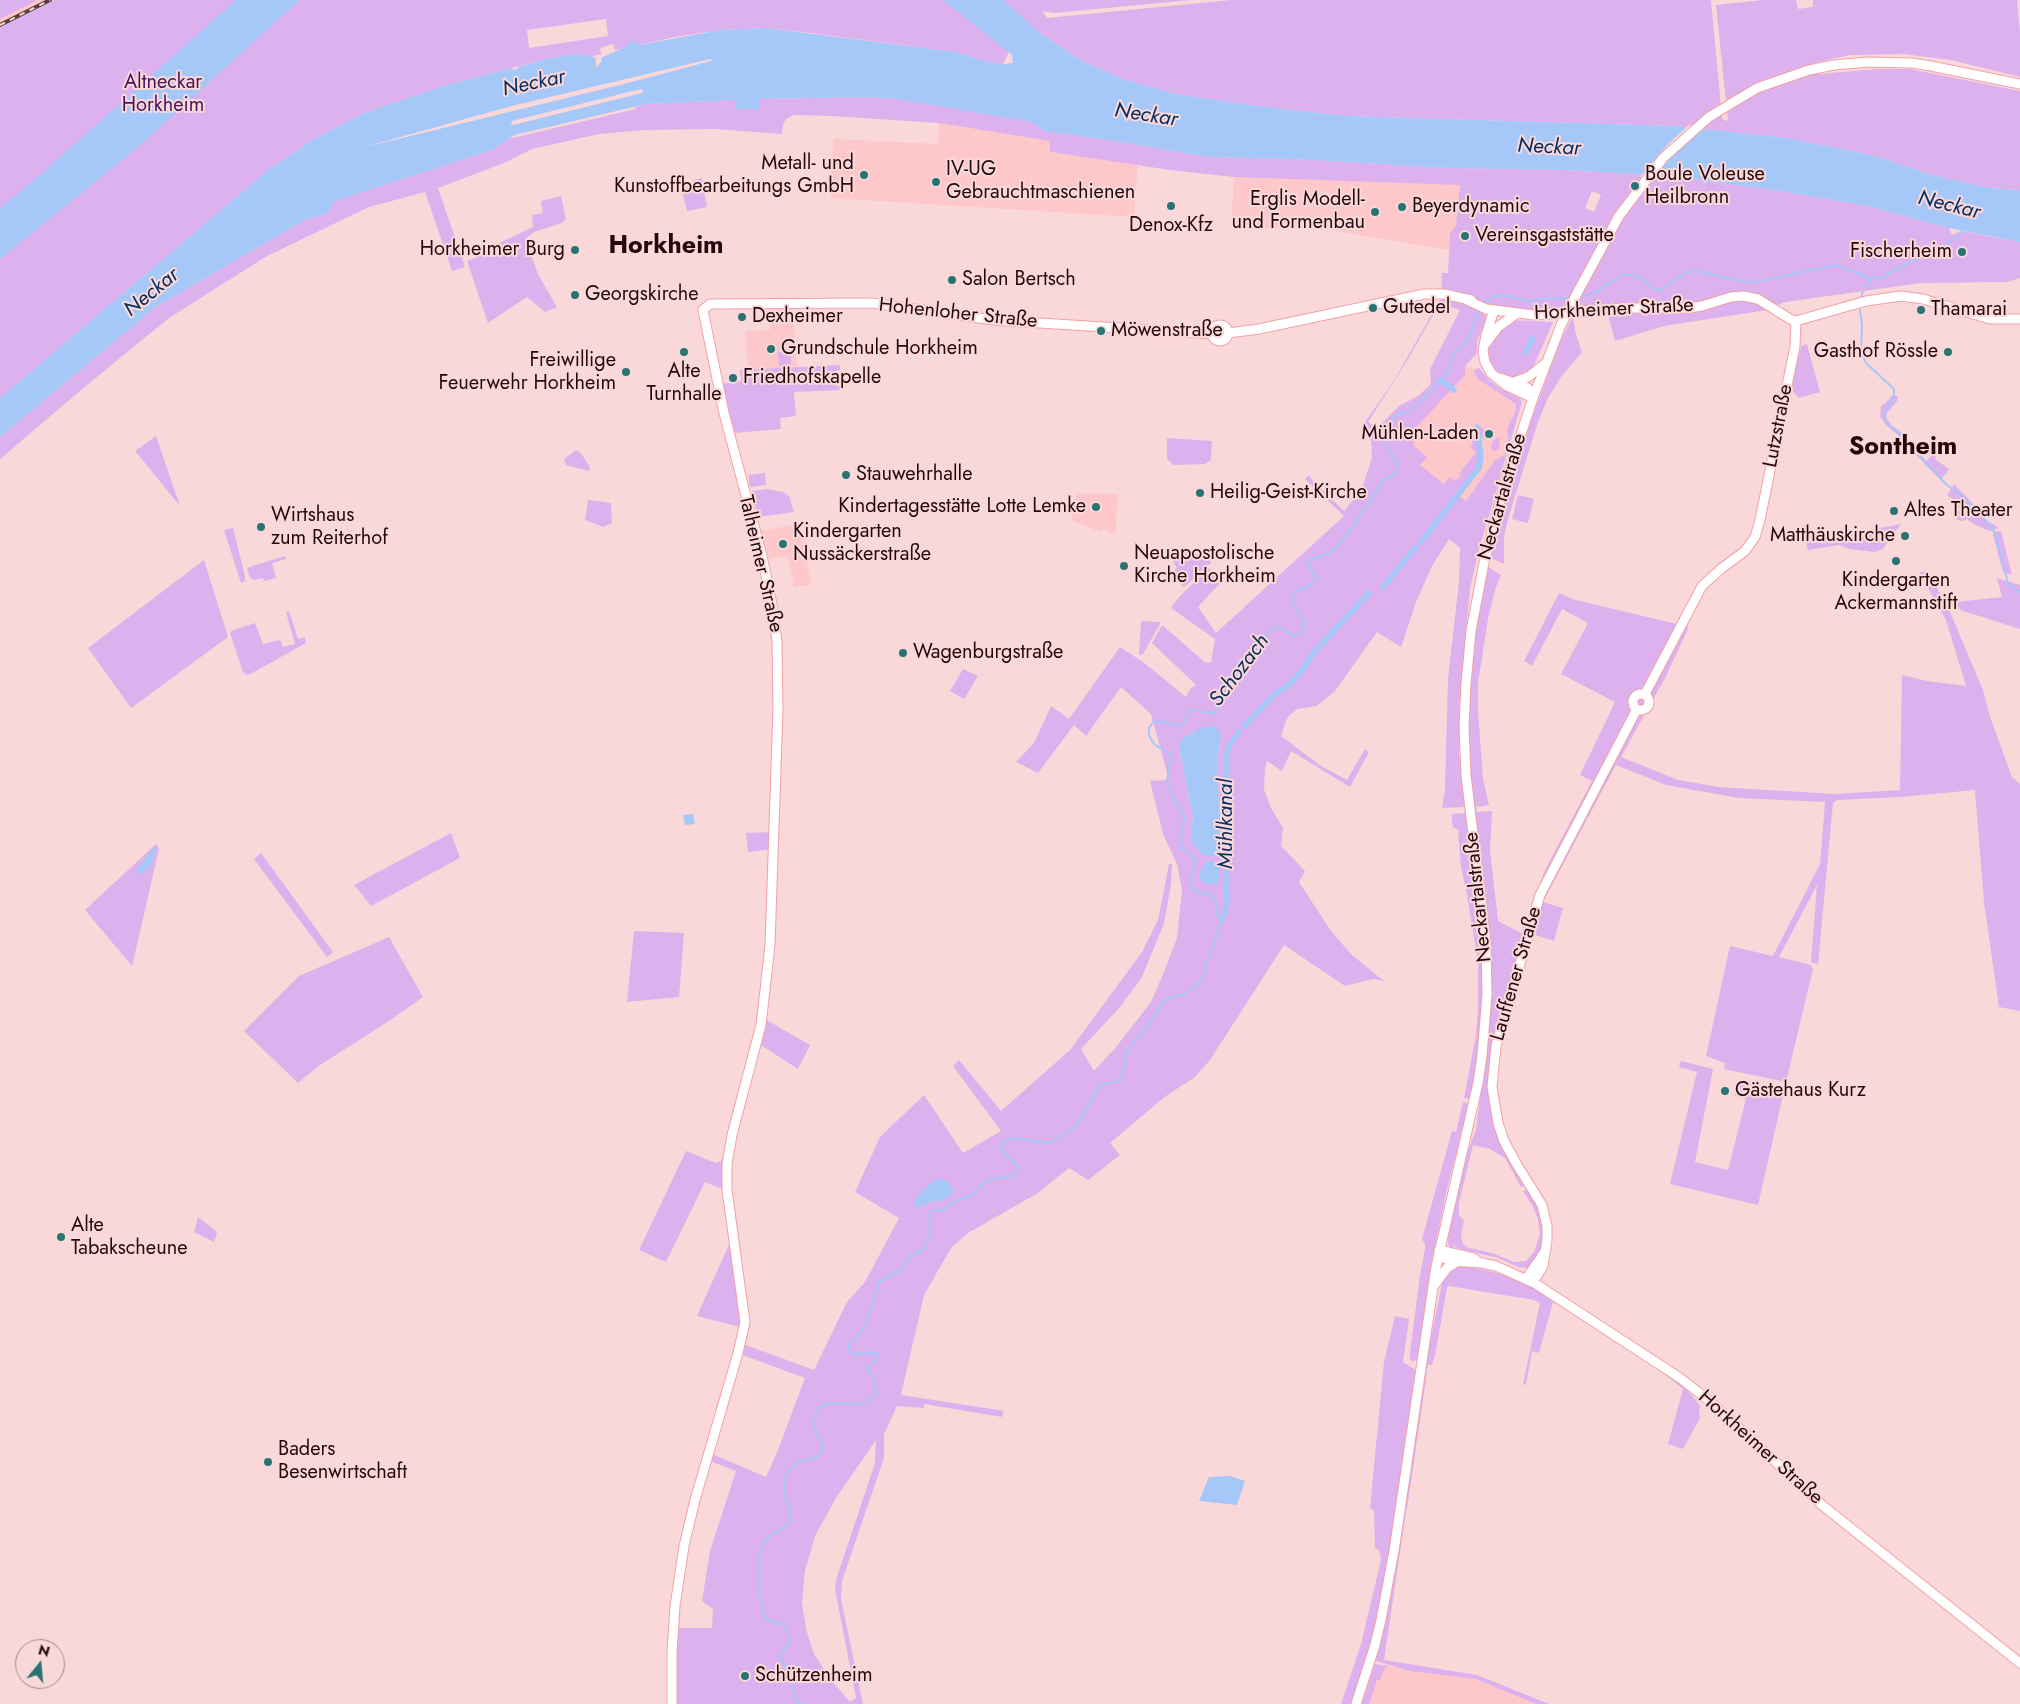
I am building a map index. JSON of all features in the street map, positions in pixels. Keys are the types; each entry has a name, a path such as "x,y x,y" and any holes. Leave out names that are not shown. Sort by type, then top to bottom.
{"street":[{"name":"Neckartalstraße","path":"1356,1704 1376,1645 1411,1442 1439,1250 1472,1110 1482,1056 1487,965 1484,922 1466,775 1464,728 1471,631 1487,550 1503,489 1546,364 1580,285 1618,216 1662,158 1691,131 1728,105 1757,88 1790,76 1848,63 1912,63 1951,69 2020,84"},
{"name":"Horkheimer Straße","path":"1436,293 1465,299 1492,309 1516,314 1551,314 1624,308 1689,308 1731,297 1743,296 1758,299 1796,321"},
{"name":"Hohenloher Straße","path":"704,308 710,304 872,304 993,320 1213,334 1215,328 1221,326 1228,333 1259,329 1436,293"},
{"path":"1796,321 1866,301 1901,296 1923,299 1990,319 2020,320"},
{"name":"Talheimer Straße","path":"672,1704 674,1616 684,1546 745,1322 727,1190 727,1164 732,1135 761,1025 770,945 778,709 778,642 772,604 762,556 710,354 702,312 704,308"},
{"path":"1485,345 1494,332 1499,319 1492,309"},
{"path":"1492,309 1485,345 1485,362 1492,373 1507,386 1533,398"},
{"path":"1494,332 1516,314"},
{"name":"Lutzstraße","path":"1757,532 1795,346 1796,321"},
{"path":"1514,382 1528,377 1546,364"},
{"path":"1498,378 1514,382 1528,389 1533,398"},
{"name":"Lauffener Straße","path":"1542,1268 1546,1250 1547,1226 1542,1205 1504,1141 1498,1123 1492,1087 1496,1046 1540,895 1637,709 1633,704 1634,698 1638,694 1645,694 1702,586 1745,551 1757,532"},
{"name":"Horkheimer Straße","path":"1439,1250 1473,1258 1482,1263 1510,1271 1526,1279 1551,1293 1692,1387 1822,1505 2020,1663"},
{"path":"1439,1250 1445,1259 1456,1262"},
{"path":"1526,1279 1546,1250"},
{"name":"Horkheimer Straße","path":"1456,1262 1482,1263"},
{"path":"1433,1289 1444,1271 1456,1262"},
{"path":"1526,1279 1537,1276 1542,1268"},
{"path":"1542,1268 1545,1281 1551,1293"}],"shaded area":[{"path":"38,0 55,0 0,27 0,19"},
{"path":"939,123 1050,141 1050,152 1138,165 1134,217 831,198 833,139 938,144"},
{"path":"1234,177 1460,184 1456,226 1450,233 1449,250 1318,228 1231,228"},
{"name":"Grundschule Horkheim","path":"792,307 797,368 748,370 745,331 770,330 769,308"},
{"path":"1465,366 1476,369 1474,372 1516,404 1516,410 1507,429 1508,438 1505,455 1495,460 1466,501 1403,454 1410,434 1464,375"},
{"name":"Kindertagesstätte Lotte Lemke","path":"1077,493 1118,494 1115,535 1103,529 1100,532 1071,520"},
{"name":"Kindergarten Nussäckerstraße","path":"800,524 811,585 794,587 788,556 767,559 759,531"},
{"path":"1374,1664 1465,1676 1543,1704 1360,1704"}],"green space":[{"path":"0,0 38,0 0,19"},
{"path":"55,0 1191,0 1054,13 1042,11 1047,18 1231,0 1711,0 1722,119 1728,121 1716,5 1763,0 1796,0 1798,9 1813,7 1813,0 2017,0 2020,32 2020,77 1951,60 1903,54 1851,55 1817,62 1819,74 1877,69 1910,69 2020,91 2020,190 1990,188 1932,175 1876,156 1787,138 1674,126 1346,116 1176,94 1123,79 1080,60 1035,29 1009,52 1003,64 988,62 956,52 810,33 766,28 720,30 675,37 615,50 613,44 600,48 601,54 591,57 576,54 542,60 444,86 364,113 314,139 268,170 0,398 0,27","holes":["606,19 608,36 529,48 527,30"]},
{"path":"867,97 897,99 1032,122 1044,131 1206,157 1294,159 1450,168 1565,170 1664,176 1768,189 1867,206 1949,228 1952,235 1961,231 2020,242 2020,278 2007,282 1921,283 1785,302 1767,310 1664,326 1615,341 1608,315 1573,318 1582,352 1561,377 1548,398 1538,422 1508,519 1504,537 1504,564 1491,558 1504,503 1523,442 1561,340 1572,318 1558,316 1502,316 1484,311 1486,319 1477,342 1477,353 1465,366 1465,375 1410,434 1415,447 1427,457 1420,465 1444,484 1450,477 1455,481 1461,476 1459,474 1476,452 1470,447 1473,444 1471,439 1475,435 1474,430 1479,426 1486,431 1481,441 1482,456 1480,468 1459,496 1466,501 1495,460 1505,455 1508,438 1507,429 1516,410 1516,404 1478,379 1474,372 1476,369 1479,368 1489,380 1501,389 1521,399 1522,402 1478,553 1470,589 1459,707 1459,753 1465,807 1442,808 1445,789 1448,679 1459,581 1460,548 1449,539 1432,566 1416,602 1401,647 1377,632 1335,691 1317,706 1297,709 1287,718 1281,736 1321,766 1347,780 1365,749 1369,752 1350,787 1291,751 1282,771 1267,761 1265,769 1264,789 1270,806 1283,828 1281,846 1305,871 1299,882 1331,931 1352,955 1384,981 1373,979 1345,986 1284,945 1210,1060 1195,1077 1166,1096 1110,1143 1120,1155 1088,1180 1069,1168 1038,1193 968,1233 951,1248 924,1295 901,1395 1004,1411 1002,1417 924,1404 924,1408 897,1406 884,1434 884,1458 842,1581 841,1599 863,1704 675,1704 676,1628 712,1628 713,1609 702,1601 710,1551 736,1471 710,1461 712,1454 766,1477 805,1378 740,1354 743,1344 814,1370 847,1302 865,1282 899,1218 855,1192 880,1137 924,1095 963,1153 1001,1131 953,1066 959,1060 1001,1111 1070,1050 1142,952 1158,920 1169,864 1172,864 1171,884 1164,923 1142,977 1120,1007 1081,1049 1094,1071 1116,1047 1151,1002 1177,938 1182,890 1177,864 1163,834 1150,781 1169,780 1151,714 1121,687 1086,736 1074,725 1038,773 1016,762 1034,743 1051,706 1069,719 1120,647 1143,662 1186,697 1190,689 1196,685 1152,643 1162,625 1206,663 1211,662 1215,639 1171,608 1179,597 1209,568 1220,583 1198,607 1216,633 1344,516 1305,479 1309,475 1344,511 1362,489 1372,457 1371,436 1363,425 1395,379 1441,298 1442,273 1448,273 1450,233 1456,226 1460,185 1234,177 1170,170 1050,152 1050,141 939,123 832,116 794,115 786,119 782,134 714,129 646,130 599,134 532,149 504,163 438,188 465,267 452,271 425,192 369,207 267,256 169,318 0,459 0,437 157,306 303,221 327,213 334,201 492,150 508,139 636,109 635,107 646,104 735,100 735,109 760,109 760,99","holes":["1592,191 1601,195 1594,212 1585,208","1442,304 1460,310 1430,369 1431,384 1418,396 1399,406 1377,428 1368,422 1407,361 1432,317","1196,730 1221,733 1217,765 1221,837 1191,840 1193,816 1179,747 1183,738","951,1186 954,1192 944,1200 931,1202 917,1208","876,1440 875,1463 837,1577 835,1589 856,1698 850,1702 832,1681 814,1654 806,1629 802,1602 805,1571 815,1536 836,1498"]},
{"path":"702,178 707,207 687,211 681,188 694,186 693,180"},
{"path":"561,196 566,219 562,223 534,232 525,239 538,274 557,307 545,312 527,297 488,323 467,261 487,253 487,249 533,227 532,215 543,213 541,201"},
{"path":"1510,320 1553,322 1532,370 1525,376 1513,379 1497,374 1488,362 1489,345 1497,332"},
{"path":"1807,344 1820,392 1799,398 1793,392 1792,386 1801,346"},
{"path":"778,352 791,352 791,366 779,366"},
{"path":"840,365 840,370 835,371 836,386 840,386 840,390 794,392 796,416 780,418 781,429 733,433 722,384 741,381 740,370"},
{"path":"1891,396 1898,396 1897,401 1886,417 1891,425 1904,434 1900,437 1886,425 1880,416 1881,406"},
{"path":"156,436 180,506 135,451"},
{"path":"1500,437 1499,449 1494,451 1491,449 1492,443"},
{"path":"1167,438 1212,441 1211,460 1205,464 1174,465 1167,459"},
{"path":"1914,446 1926,461 1933,454 1936,457 1935,459 1949,469 1941,480 1915,454 1912,448"},
{"path":"576,450 581,453 590,468 589,471 566,465 564,459"},
{"path":"765,473 766,485 750,487 748,475"},
{"path":"1954,484 1977,508 1986,522 1999,528 1990,531 1973,524 1967,519 1963,521 1957,520 1956,511 1961,510 1954,500 1947,495"},
{"path":"767,489 783,492 789,496 794,512 758,517 752,491"},
{"path":"1518,495 1534,499 1528,523 1512,519"},
{"path":"588,500 611,503 612,523 603,527 585,520"},
{"path":"1901,524 1883,549 1875,552 1849,549 1839,545 1808,550 1806,542"},
{"path":"233,528 245,576 245,581 241,583 224,530"},
{"path":"2001,531 2012,575 2003,572 1993,535 1994,532"},
{"path":"1183,552 1197,554 1212,562 1184,587 1170,573 1177,568 1173,562"},
{"path":"285,556 286,559 272,563 276,578 264,581 263,578 254,580 250,578 247,569 249,567"},
{"path":"204,560 228,637 131,708 88,648"},
{"path":"1488,567 1501,575 1495,590 1488,619 1478,684 1483,779 1489,805 1476,807 1477,812 1492,812 1490,850 1498,921 1521,933 1523,938 1491,1051 1489,1074 1491,1104 1526,1184 1521,1187 1505,1158 1490,1149 1473,1145 1459,1203 1459,1215 1464,1221 1461,1235 1463,1244 1469,1248 1492,1253 1514,1262 1526,1261 1534,1252 1540,1234 1538,1219 1523,1191 1529,1188 1544,1224 1544,1238 1535,1260 1527,1268 1518,1267 1498,1258 1456,1248 1453,1243 1454,1249 1451,1249 1448,1244 1448,1236 1466,1156 1476,1130 1489,1028 1490,946 1472,796 1468,710 1475,628"},
{"path":"1928,571 1950,612 1983,690 1990,717 2012,777 2020,784 2020,1011 1999,1007 1984,902 1975,790 1901,797 1837,800 1833,803 1818,964 1811,962 1817,885 1779,957 1811,965 1813,969 1786,1082 1724,1069 1725,1063 1706,1056 1730,946 1773,956 1820,864 1825,802 1739,798 1666,785 1616,765 1543,902 1563,908 1554,941 1522,931 1545,870 1592,781 1580,775 1615,702 1561,674 1588,623 1562,609 1532,666 1524,661 1559,593 1572,599 1689,627 1665,678 1621,757 1678,780 1719,787 1834,794 1900,790 1902,675 1927,681 1966,686 1946,620 1919,572"},
{"path":"1997,578 2020,585 2020,629 1960,610 1956,602 2002,597"},
{"path":"289,611 298,639 305,637 306,643 247,675 243,672 230,633 233,630 255,623 263,644 280,640 283,647 295,644 286,612"},
{"path":"1141,621 1161,622 1143,654 1139,655"},
{"path":"963,669 978,676 964,699 950,691"},
{"path":"1467,813 1482,933 1483,967 1483,1009 1475,1076 1470,1099 1464,1098 1476,1035 1478,961 1461,867 1458,830 1453,827 1452,821 1452,814"},
{"path":"772,832 772,849 748,852 746,833"},
{"path":"451,833 460,858 371,906 354,885"},
{"path":"156,844 159,849 132,966 85,910"},
{"path":"261,853 333,952 327,957 254,859"},
{"path":"634,931 684,933 679,997 627,1002"},
{"path":"389,937 423,997 320,1065 298,1083 244,1031 299,976"},
{"path":"765,1019 810,1045 798,1069 759,1044"},
{"path":"1681,1061 1713,1069 1695,1162 1728,1170 1746,1099 1735,1096 1736,1092 1739,1092 1740,1085 1748,1082 1784,1091 1758,1205 1670,1184 1697,1072 1679,1067"},
{"path":"1463,1102 1469,1103 1448,1185 1431,1264 1418,1358 1413,1362 1410,1359 1410,1353 1425,1249 1422,1239 1452,1131 1456,1132"},
{"path":"686,1151 716,1163 721,1161 726,1154 740,1327 697,1316 731,1240 722,1189 705,1182 666,1262 639,1250"},
{"path":"198,1217 217,1232 214,1242 194,1232"},
{"path":"1464,1265 1509,1276 1540,1291 1579,1317 1553,1302 1539,1353 1532,1351 1526,1385 1523,1384 1540,1303 1534,1300 1449,1286 1447,1288 1435,1355 1432,1365 1428,1365 1428,1369 1425,1368 1444,1277 1456,1266"},
{"path":"1395,1316 1409,1319 1403,1362 1414,1369 1416,1373 1393,1533 1372,1646 1353,1704 1341,1704 1361,1644 1381,1560 1379,1550 1375,1548 1374,1511 1370,1508 1384,1362"},
{"path":"1583,1320 1685,1387 1701,1407 1699,1408 1700,1418 1683,1449 1668,1444 1683,1389 1662,1372"},
{"path":"1425,1371 1427,1372 1407,1509 1404,1508"},
{"path":"1404,1511 1406,1512 1384,1660 1477,1675 1549,1704 1536,1704 1476,1679 1410,1671 1376,1661 1394,1578"},
{"path":"1375,1664 1388,1666 1384,1669 1380,1680 1377,1680 1369,1704 1362,1704"}],"water":[{"name":"Altneckar Horkheim","path":"236,0 300,0 137,148 0,259 0,208 40,175"},
{"name":"Neckar","path":"943,0 1003,0 1039,32 1080,60 1123,79 1176,94 1346,116 1674,126 1787,138 1876,156 1932,175 1990,188 2020,190 2020,242 1949,228 1867,206 1768,189 1664,176 1565,170 1450,168 1294,159 1206,157 1044,131 1032,122 897,99 867,97 760,99 760,109 735,109 735,100 646,104 515,135 492,150 335,201 327,213 303,221 157,306 0,437 0,398 268,170 314,139 364,113 444,86 512,68 513,70 518,69 518,67 542,60 576,54 596,58 596,68 602,61 601,58 625,47 632,40 639,45 720,30 766,28 956,52 988,62 1003,64 1013,63 1012,55","holes":["712,59 711,61 624,84 361,148 512,106","641,89 642,93 511,124 512,121"]},
{"path":"1530,335 1536,338 1527,356 1523,354"},
{"path":"1202,727 1216,727 1221,733 1217,765 1221,837 1219,856 1203,856 1191,840 1193,816 1179,742"},
{"path":"693,814 695,824 685,825 683,815"},
{"path":"154,847 156,850 151,865 139,875 137,869"},
{"path":"1212,861 1219,864 1219,880 1217,884 1203,883 1199,876 1201,870 1206,862"},
{"path":"942,1179 947,1181 955,1192 944,1200 931,1202 917,1208 913,1203 925,1188 935,1180"},
{"path":"1230,1476 1245,1481 1237,1505 1199,1501 1209,1477"}],"pier":[{"path":"1689,125 1705,127 1677,151 1653,178 1640,177 1669,143"}],"waterway":[{"name":"Schozach","path":"1579,297 1594,293 1623,274 1639,276 1653,288 1660,291 1686,272 1697,271 1749,283 1835,265 1871,278 1882,277 1945,245 1960,235 1965,229"},
{"path":"1865,287 1871,279"},
{"path":"1861,298 1863,291"},
{"name":"Schozach","path":"1483,303 1493,297 1503,295 1528,301 1550,298 1570,299"},
{"name":"Schozach","path":"802,1704 799,1703 795,1696 787,1668 779,1656 788,1645 788,1635 784,1625 768,1620 764,1616 760,1596 759,1556 764,1541 787,1525 790,1519 791,1511 785,1499 785,1480 788,1471 800,1461 817,1457 821,1453 823,1447 821,1440 814,1430 813,1421 819,1407 828,1403 858,1404 868,1401 876,1393 873,1378 866,1369 876,1361 876,1353 854,1354 849,1351 849,1345 862,1331 879,1282 901,1270 911,1255 924,1249 930,1236 930,1213 933,1210 943,1210 956,1201 974,1194 983,1183 991,1179 1014,1176 1019,1169 1005,1155 1001,1147 1003,1142 1013,1138 1049,1143 1073,1129 1078,1124 1100,1085 1120,1081 1128,1051 1159,1010 1162,1002 1168,998 1185,994 1203,980 1206,964 1222,920 1217,914 1216,903 1211,895 1193,890 1190,881 1196,862 1192,855 1181,848 1184,816 1173,798 1167,781 1171,755 1154,744 1149,735 1149,728 1154,721 1180,725 1185,722 1189,710 1214,713 1230,684 1268,632 1277,626 1294,636 1303,631 1305,623 1294,607 1292,597 1297,590 1311,585 1317,579 1307,564 1309,560 1332,552 1356,523 1383,480 1394,475 1397,470 1395,459 1385,446 1383,440 1390,429 1394,416 1409,411 1447,374 1453,355 1468,340 1479,309"},
{"path":"1860,310 1862,325 1861,353 1866,363 1894,389 1894,397 1885,412 1885,421 1901,435 1948,486 1957,491 1990,525 1996,535 2008,584 2020,592"},
{"name":"Mühlkanal","path":"1441,380 1454,390"},
{"name":"Mühlkanal","path":"1421,542 1479,468 1481,456 1477,427"},
{"name":"Mühlkanal","path":"1383,587 1416,547"},
{"name":"Mühlkanal","path":"1244,726 1274,695 1287,686 1301,672 1313,653 1369,593"},
{"name":"Mühlkanal","path":"1222,920 1226,907 1229,819 1226,758 1229,746 1239,732"}],"railway":[{"path":"0,25 50,0"}],"place":[{"name":"Metall- und Kunstoffbearbeitungs GmbH","path":"864,175"},
{"name":"IV-UG Gebrauchtmaschienen","path":"936,182"},
{"name":"Boule Voleuse Heilbronn","path":"1635,186"},
{"name":"Denox-Kfz","path":"1171,206"},
{"name":"Beyerdynamic","path":"1402,207"},
{"name":"Erglis Modell- und Formenbau","path":"1375,212"},
{"name":"Vereinsgaststätte","path":"1465,236"},
{"name":"Horkheimer Burg","path":"575,250"},
{"name":"Fischerheim","path":"1962,252"},
{"name":"Salon Bertsch","path":"952,280"},
{"name":"Georgskirche","path":"575,295"},
{"name":"Gutedel","path":"1373,308"},
{"name":"Thamarai","path":"1921,310"},
{"name":"Dexheimer","path":"742,317"},
{"name":"Möwenstraße","path":"1101,331"},
{"name":"Grundschule Horkheim","path":"771,349"},
{"name":"Alte Turnhalle","path":"684,352"},
{"name":"Gasthof Rössle","path":"1948,352"},
{"name":"Freiwillige Feuerwehr Horkheim","path":"626,372"},
{"name":"Friedhofskapelle","path":"733,378"},
{"name":"Mühlen-Laden","path":"1489,434"},
{"name":"Stauwehrhalle","path":"846,475"},
{"name":"Heilig-Geist-Kirche","path":"1200,493"},
{"name":"Kindertagesstätte Lotte Lemke","path":"1096,507"},
{"name":"Altes Theater","path":"1894,511"},
{"name":"Wirtshaus zum Reiterhof","path":"261,527"},
{"name":"Matthäuskirche","path":"1905,536"},
{"name":"Kindergarten Nussäckerstraße","path":"783,544"},
{"name":"Kindergarten Ackermannstift","path":"1896,561"},
{"name":"Neuapostolische Kirche Horkheim","path":"1124,566"},
{"name":"Wagenburgstraße","path":"903,653"},
{"name":"Gästehaus Kurz","path":"1725,1091"},
{"name":"Alte Tabakscheune","path":"61,1237"},
{"name":"Baders Besenwirtschaft","path":"268,1462"},
{"name":"Schützenheim","path":"745,1676"}],"district":[{"name":"Horkheim","path":"666,247"},
{"name":"Sontheim","path":"1903,448"}]}
